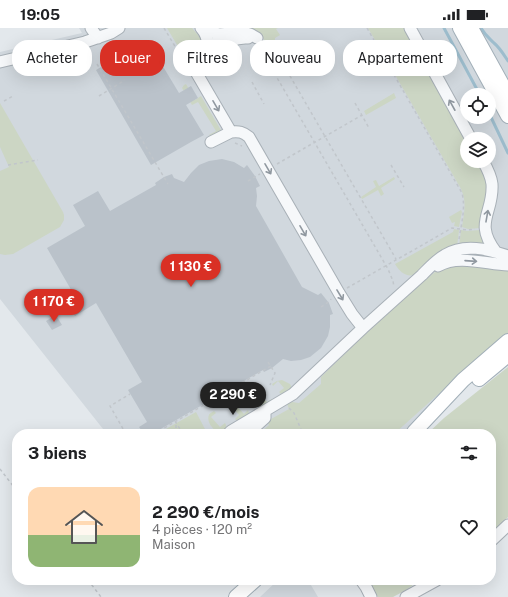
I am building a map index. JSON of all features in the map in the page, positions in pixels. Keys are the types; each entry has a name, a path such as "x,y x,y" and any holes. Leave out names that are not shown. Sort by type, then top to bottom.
{"main road":[{"path":"460,28 508,116"},
{"path":"471,28 506,91"},
{"path":"417,429 463,380 508,341"},
{"path":"418,429 508,355"},
{"path":"469,387 508,364"},
{"path":"236,597 249,585"}],"street":[{"path":"91,28 98,38"},
{"path":"0,62 86,42 111,33 119,28"},
{"path":"219,40 221,34 234,28"},
{"path":"410,28 467,132"},
{"path":"202,29 221,34 242,32 250,34 255,40"},
{"path":"202,29 207,40"},
{"path":"233,40 240,38 250,41"},
{"path":"198,76 231,132"},
{"path":"211,142 231,132 244,133 249,137 352,314 363,328"},
{"path":"487,168 492,182 492,196 486,216 485,229 489,243 496,252"},
{"path":"234,429 292,394 445,255 466,248 476,248 508,256"},
{"path":"422,275 442,263 453,260 508,265"},
{"path":"252,429 264,418 266,410"},
{"path":"496,536 508,525"},
{"path":"365,585 370,597"},
{"path":"406,597 429,585"}],"path":[{"path":"367,28 462,193 463,209 458,250"},
{"path":"97,64 168,184"},
{"path":"276,76 385,265 393,281 394,291"},
{"path":"290,76 396,259"},
{"path":"99,96 125,80"},
{"path":"252,82 264,104"},
{"path":"4,101 13,96"},
{"path":"355,103 369,128"},
{"path":"248,180 362,115"},
{"path":"8,165 38,160"},
{"path":"392,165 404,187"},
{"path":"321,307 339,292 452,228 468,230 485,229"},
{"path":"268,362 275,373 270,385"},
{"path":"163,429 271,366"},
{"path":"238,391 242,395"},
{"path":"123,429 110,406 130,394"},
{"path":"216,404 219,408"},
{"path":"285,406 294,413 301,429"},
{"path":"176,422 176,429"},
{"path":"176,422 180,429"},
{"path":"0,469 12,485"},
{"path":"92,585 101,597"}],"shaded area":[{"path":"79,28 508,28 508,337 407,429 103,429 0,299 0,52 12,49 12,76 92,76 92,40 52,40 82,33"},
{"path":"273,585 311,585 318,597 260,597"}],"green space":[{"path":"167,28 192,28 201,40 174,40"},
{"path":"243,28 278,28 276,29 280,35 275,38 275,40 264,40 262,37"},
{"path":"368,28 405,28 412,40 375,40"},
{"path":"396,76 431,76 462,132 460,132 460,168 482,168 484,173 487,193 480,228 468,229 462,227 464,203 461,189"},
{"path":"186,84 195,100 201,96 222,132 209,135 216,131 198,102 192,105 182,88"},
{"path":"394,93 396,98 366,115 364,111"},
{"path":"0,103 64,215 64,220 60,227 13,254 5,255 0,254 0,171 9,167 0,147"},
{"path":"394,177 395,179 381,188 384,194 381,196 378,190 362,199 361,197 376,187 373,181 376,180 379,186"},
{"path":"461,210 462,212 459,227 454,226 455,222 452,223 449,217"},
{"path":"454,229 459,230 457,247 415,275 403,273 395,264 453,232"},
{"path":"461,230 480,230 488,247 459,247"},
{"path":"451,264 508,267 508,333 400,429 265,429 269,425 268,423 271,419 289,409 287,404 292,402 299,403 321,384 321,377 360,339 440,268"},
{"path":"508,367 508,517 496,529 496,429 432,429"},
{"path":"282,380 290,384 291,388 281,394 279,392 284,388 278,381 273,386 272,384 277,381"},
{"path":"256,384 261,389 258,392 267,402 272,399 273,400 259,408 258,406 263,402 251,389 247,393 245,392"},
{"path":"236,396 238,399 234,403 244,414 248,410 249,413 237,421 235,419 239,415 229,403 225,407 223,405"},
{"path":"214,411 216,413 211,417 220,427 225,423 225,429 214,429 208,420 210,414"},
{"path":"196,412 205,429 166,429"},
{"path":"371,585 413,585 393,597 378,597"}],"building":[{"path":"100,68 100,76 165,76 165,70 179,93 191,86 198,98 186,105 204,135 151,165 96,70"},
{"path":"222,159 234,162 244,168 247,165 255,176 260,186 256,188 256,206 302,287 318,295 321,293 329,303 333,314 330,315 328,336 321,348 310,357 291,361 283,359 272,368 264,372 263,370 161,429 140,429 139,427 147,422 128,390 142,382 96,303 75,316 68,305 77,300 47,248 85,226 73,205 98,191 110,211 156,185 155,183 164,177 172,174 174,178 184,182 199,165 209,161"},
{"path":"56,315 62,325 52,330 46,321"}],"waterway":[{"path":"444,28 476,88"},
{"path":"481,28 500,49 508,61"},
{"path":"494,124 508,153"}]}
